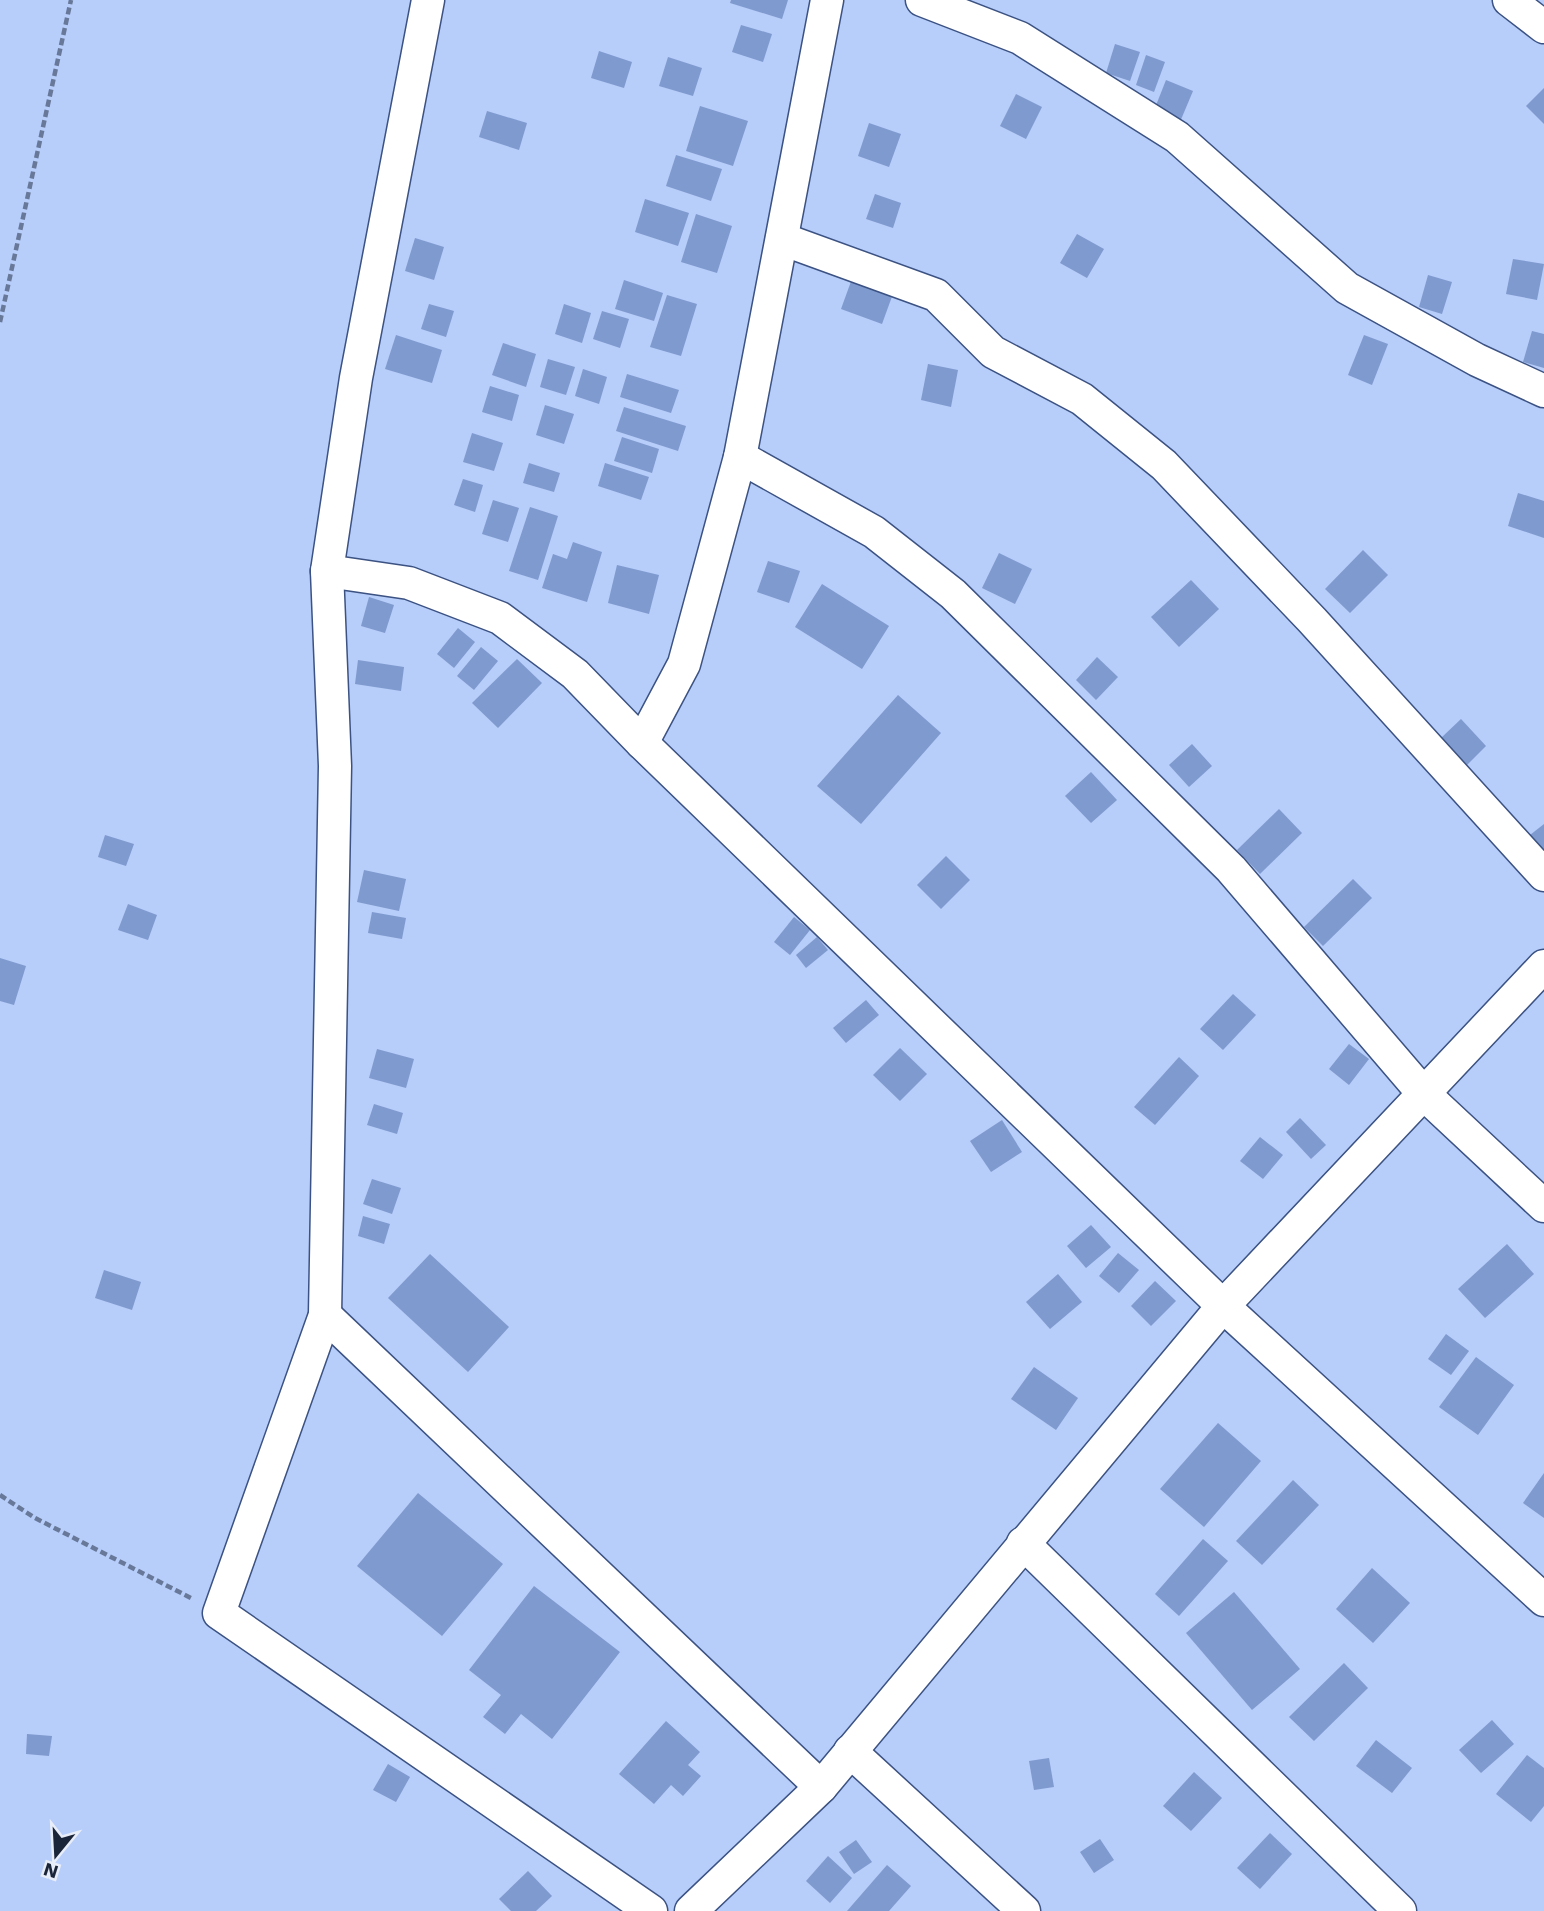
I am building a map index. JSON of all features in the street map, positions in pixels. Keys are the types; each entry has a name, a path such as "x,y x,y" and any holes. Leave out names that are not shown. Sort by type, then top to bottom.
{"street":[{"path":"428,0 356,378 327,571 335,766 325,1315 219,1613 651,1911"},
{"path":"642,743 684,664 740,457 827,0"},
{"path":"922,0 1020,38 1177,137 1347,288 1477,360 1544,391"},
{"path":"1510,0 1544,27"},
{"path":"782,239 936,295 993,352 1082,399 1164,465 1321,630 1544,875"},
{"path":"740,457 874,532 953,594 1231,869 1423,1094 1544,1206"},
{"path":"327,571 410,583 499,618 575,674 642,743 1223,1306 1544,1600"},
{"path":"691,1911 821,1787 1223,1306 1544,966"},
{"path":"325,1315 821,1787"},
{"path":"1023,1543 1400,1911"},
{"path":"850,1751 1024,1911"}],"path":[{"path":"0,322 71,0"},
{"path":"0,1495 35,1518 219,1613"}],"building":[{"path":"731,0 788,0 782,19 730,3"},
{"path":"741,25 772,34 763,62 732,52"},
{"path":"1115,44 1140,52 1130,81 1106,73"},
{"path":"599,51 632,62 624,88 591,78"},
{"path":"1146,55 1165,62 1154,92 1136,85"},
{"path":"668,57 702,68 693,96 659,86"},
{"path":"1166,80 1193,91 1177,129 1151,118"},
{"path":"1544,88 1544,124 1526,106"},
{"path":"1016,94 1042,107 1026,139 1000,126"},
{"path":"700,106 748,121 733,166 686,151"},
{"path":"487,111 527,123 519,150 479,137"},
{"path":"869,123 901,134 889,167 858,156"},
{"path":"676,155 722,169 711,201 666,186"},
{"path":"875,194 901,203 893,228 866,219"},
{"path":"645,199 689,213 678,246 635,232"},
{"path":"696,214 732,226 717,273 681,262"},
{"path":"1077,234 1104,249 1087,278 1060,263"},
{"path":"415,238 444,247 434,280 405,271"},
{"path":"1513,259 1544,264 1537,300 1506,294"},
{"path":"1428,275 1452,282 1442,314 1419,307"},
{"path":"853,276 894,291 882,324 841,309"},
{"path":"624,280 663,293 654,321 615,309"},
{"path":"667,295 697,304 681,356 650,347"},
{"path":"429,304 454,311 446,337 421,329"},
{"path":"564,304 591,313 582,343 555,334"},
{"path":"602,311 629,319 620,348 593,339"},
{"path":"1532,331 1544,334 1544,368 1523,362"},
{"path":"396,335 442,350 432,383 385,369"},
{"path":"1364,335 1388,344 1372,385 1348,375"},
{"path":"503,343 536,354 526,387 492,375"},
{"path":"548,359 575,367 566,395 540,387"},
{"path":"928,364 958,370 951,407 921,400"},
{"path":"583,369 607,377 599,404 575,396"},
{"path":"627,374 679,390 671,413 620,397"},
{"path":"490,386 519,395 512,421 482,412"},
{"path":"545,405 574,414 564,444 536,435"},
{"path":"624,407 686,426 678,451 616,431"},
{"path":"472,433 503,443 494,471 463,462"},
{"path":"622,437 659,449 652,473 614,461"},
{"path":"529,463 560,473 554,492 523,483"},
{"path":"605,463 649,477 641,500 598,486"},
{"path":"463,479 483,485 475,512 454,505"},
{"path":"1518,493 1544,501 1544,538 1508,526"},
{"path":"493,500 519,508 508,542 482,534"},
{"path":"530,507 558,516 538,580 509,571"},
{"path":"573,542 602,552 587,602 542,588 553,554 567,559"},
{"path":"1363,550 1388,575 1350,613 1325,589"},
{"path":"999,553 1032,569 1015,604 982,588"},
{"path":"768,561 800,571 789,603 757,592"},
{"path":"617,565 659,575 649,614 608,603"},
{"path":"1191,580 1219,609 1179,647 1151,617"},
{"path":"822,584 889,626 862,669 795,627"},
{"path":"369,597 394,605 385,633 361,626"},
{"path":"458,628 475,642 454,668 437,654"},
{"path":"481,647 498,661 474,690 457,676"},
{"path":"1097,657 1118,677 1096,700 1076,680"},
{"path":"517,659 542,683 498,728 472,703"},
{"path":"358,660 404,667 401,691 355,684"},
{"path":"898,695 941,733 861,824 817,786"},
{"path":"1461,719 1486,746 1467,765 1441,738"},
{"path":"1192,744 1212,766 1189,787 1169,765"},
{"path":"1091,772 1117,800 1091,823 1065,796"},
{"path":"1279,809 1302,833 1260,874 1237,850"},
{"path":"1544,824 1544,851 1530,835"},
{"path":"105,835 134,844 126,866 98,857"},
{"path":"946,856 970,880 941,909 917,885"},
{"path":"364,870 406,879 399,911 357,902"},
{"path":"1353,879 1372,898 1323,946 1304,927"},
{"path":"128,904 157,915 148,940 118,930"},
{"path":"372,912 406,918 402,939 368,933"},
{"path":"794,917 810,930 790,955 774,942"},
{"path":"817,937 828,950 806,968 796,955"},
{"path":"0,958 26,966 14,1005 0,1001"},
{"path":"1233,994 1256,1015 1223,1050 1200,1029"},
{"path":"866,1000 879,1015 846,1043 833,1028"},
{"path":"1349,1044 1369,1059 1349,1085 1329,1069"},
{"path":"900,1048 927,1074 900,1101 873,1075"},
{"path":"377,1049 414,1059 406,1088 369,1078"},
{"path":"1179,1057 1199,1076 1155,1125 1134,1107"},
{"path":"374,1104 403,1113 397,1134 367,1125"},
{"path":"1300,1118 1326,1145 1311,1159 1286,1132"},
{"path":"1002,1120 1022,1152 991,1172 970,1141"},
{"path":"1260,1137 1283,1155 1263,1179 1240,1161"},
{"path":"372,1179 401,1188 392,1214 363,1204"},
{"path":"363,1216 390,1224 384,1244 358,1236"},
{"path":"1091,1225 1111,1247 1086,1268 1067,1246"},
{"path":"1507,1244 1534,1274 1485,1318 1458,1289"},
{"path":"1118,1253 1139,1270 1119,1293 1099,1276"},
{"path":"430,1254 509,1327 468,1372 388,1298"},
{"path":"104,1270 141,1282 132,1310 95,1298"},
{"path":"1058,1274 1082,1302 1050,1329 1026,1302"},
{"path":"1155,1281 1176,1301 1151,1326 1131,1306"},
{"path":"1446,1334 1469,1351 1451,1375 1428,1359"},
{"path":"1476,1357 1514,1385 1478,1435 1439,1407"},
{"path":"1034,1367 1078,1398 1056,1430 1011,1399"},
{"path":"1218,1423 1261,1461 1204,1527 1160,1489"},
{"path":"1544,1473 1544,1518 1523,1503"},
{"path":"1293,1480 1319,1505 1262,1565 1236,1541"},
{"path":"418,1493 503,1564 442,1636 357,1566"},
{"path":"1203,1539 1228,1561 1179,1616 1155,1594"},
{"path":"1372,1568 1410,1603 1373,1643 1336,1609"},
{"path":"534,1586 620,1652 552,1739 521,1714 505,1734 483,1717 501,1695 469,1670"},
{"path":"1234,1592 1300,1669 1252,1710 1186,1633"},
{"path":"1344,1663 1368,1688 1314,1741 1289,1717"},
{"path":"1492,1720 1514,1744 1481,1773 1459,1750"},
{"path":"666,1721 700,1752 688,1765 701,1776 683,1796 671,1785 654,1804 619,1774"},
{"path":"27,1734 52,1736 49,1756 26,1754"},
{"path":"1376,1740 1412,1768 1392,1793 1356,1766"},
{"path":"1527,1755 1544,1768 1544,1806 1531,1822 1496,1794"},
{"path":"1049,1758 1054,1787 1034,1790 1029,1761"},
{"path":"388,1764 410,1777 396,1802 373,1790"},
{"path":"1194,1772 1222,1798 1191,1831 1163,1806"},
{"path":"1270,1833 1292,1854 1260,1889 1237,1868"},
{"path":"1100,1839 1114,1860 1094,1873 1080,1852"},
{"path":"856,1840 872,1862 854,1874 839,1852"},
{"path":"828,1856 852,1878 830,1903 806,1881"},
{"path":"887,1865 911,1886 889,1911 847,1911"},
{"path":"528,1871 552,1896 536,1911 511,1911 499,1899"}]}
